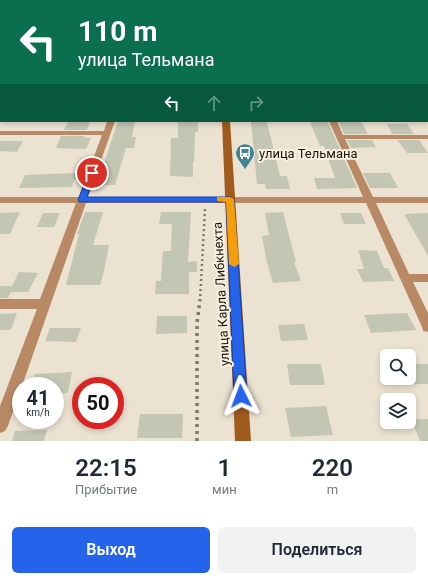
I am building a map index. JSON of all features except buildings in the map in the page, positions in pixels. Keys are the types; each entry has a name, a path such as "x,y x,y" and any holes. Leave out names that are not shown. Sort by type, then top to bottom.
{"main road":[{"name":"улица Карла Либкнехта","path":"226,122 243,441"}],"street":[{"path":"0,426 3,408 44,304 111,122"},
{"path":"333,122 428,327"},
{"path":"0,133 106,133"},
{"path":"340,137 428,137"},
{"path":"0,200 428,200"},
{"path":"405,278 428,278"},
{"path":"0,304 44,304"}],"path":[{"path":"197,441 197,323 202,281 205,199"}],"slow traffic":[{"path":"220,199 230,199 234,264"}],"place":[{"name":"улица Тельмана","path":"245,170"}],"route":[{"path":"92,173 82,200 230,199 241,396"}]}
